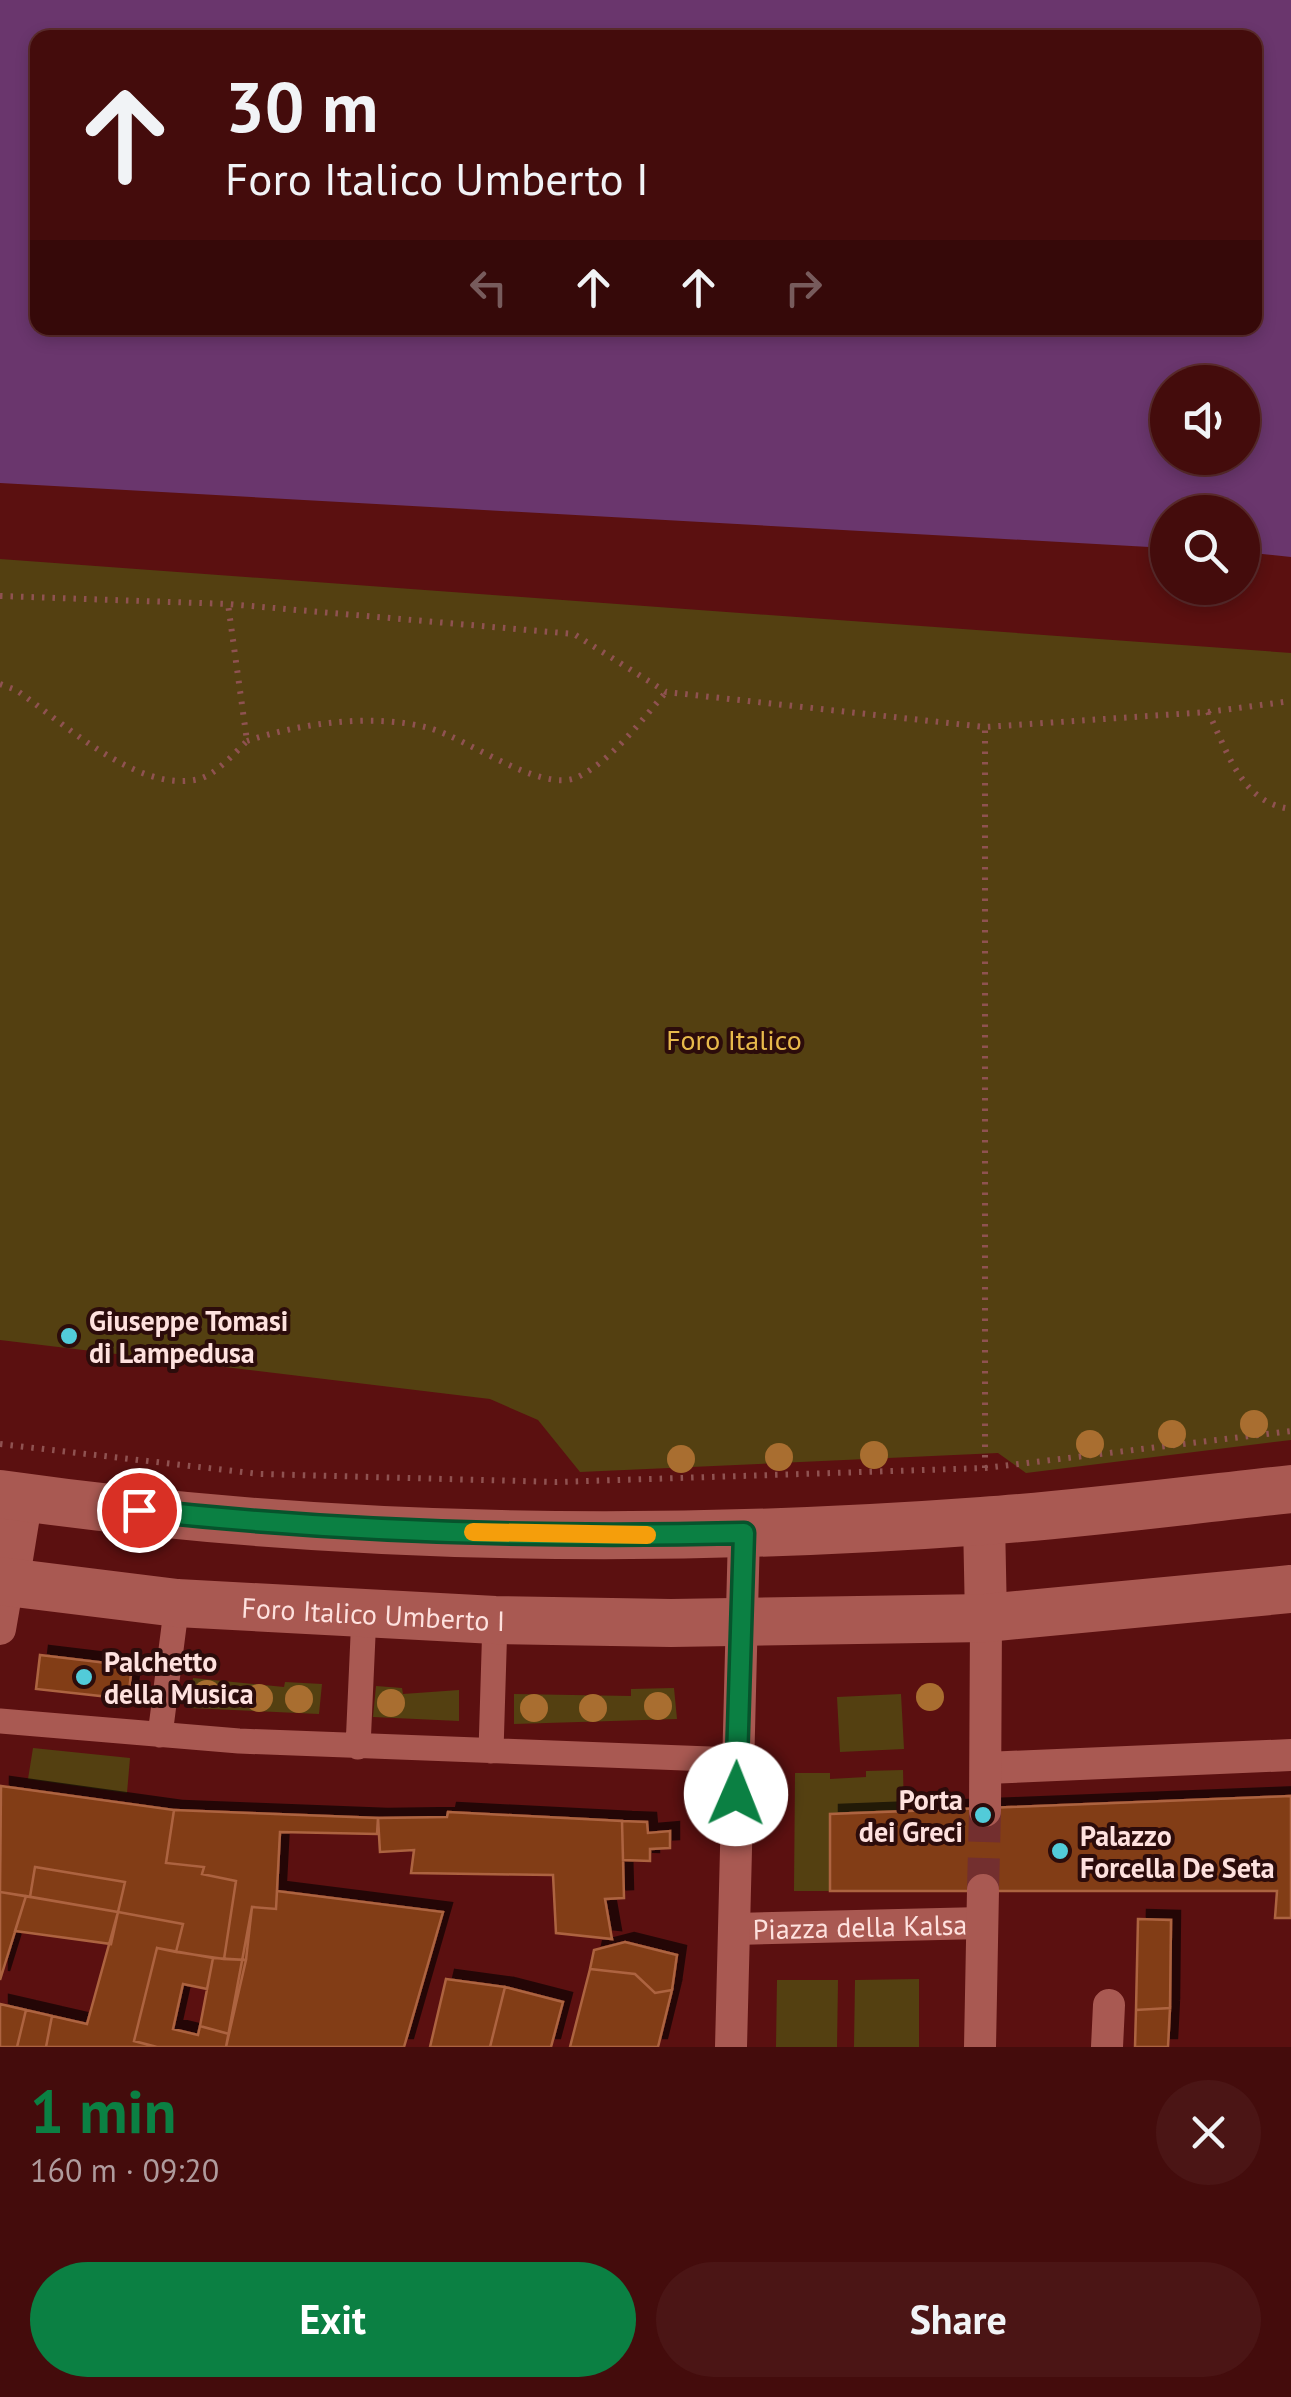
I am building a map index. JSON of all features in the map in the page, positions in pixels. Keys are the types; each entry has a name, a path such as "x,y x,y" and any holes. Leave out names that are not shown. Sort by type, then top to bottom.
{"main road":[{"path":"11,1496 216,1519 368,1528 536,1534 744,1533 984,1521 1291,1489"},
{"name":"Foro Italico Umberto I","path":"4,1582 177,1603 364,1614 742,1623 986,1618 1291,1588"}],"street":[{"path":"0,1629 11,1496"},
{"path":"984,1521 984,1810"},
{"path":"735,1929 744,1533"},
{"path":"160,1735 177,1603"},
{"path":"358,1747 364,1614"},
{"path":"491,1751 495,1620"},
{"path":"0,1721 358,1747 736,1760"},
{"path":"986,1768 1291,1755"},
{"path":"982,1924 983,1890"},
{"name":"Piazza della Kalsa","path":"731,2047 735,1929 982,1924 980,2047"},
{"path":"1106,2047 1109,2004"}],"path":[{"path":"0,596 228,604 574,634 666,692 985,727 1208,712 1291,701"},
{"path":"228,604 247,741"},
{"path":"0,684 16,690 130,769 166,781 202,778 247,741 321,724 426,727 482,749 547,782 577,777 628,736 666,692"},
{"path":"1208,712 1242,782 1260,800 1291,809"},
{"path":"985,727 985,1468"},
{"path":"0,1444 260,1474 556,1482 985,1468 1291,1431"}],"green space":[{"name":"Foro Italico","path":"0,559 1291,653 1291,1440 1026,1473 998,1453 580,1472 538,1420 490,1399 0,1340"},
{"path":"193,1678 284,1687 285,1682 322,1684 319,1714 189,1708"},
{"path":"376,1686 402,1688 403,1694 459,1690 459,1721 373,1717"},
{"path":"674,1688 677,1719 514,1724 514,1694 631,1696 631,1689"},
{"path":"901,1694 904,1749 840,1752 837,1697"},
{"path":"33,1748 130,1758 127,1793 28,1779"},
{"path":"903,1770 904,1813 830,1814 830,1891 794,1891 795,1773 830,1773 830,1779 866,1777 866,1771"},
{"path":"919,1979 919,2047 854,2047 855,1980"},
{"path":"777,1980 838,1980 837,2047 776,2047"}],"shaded area":[{"path":"0,0 1291,0 1291,557 1260,554 1260,495 1150,495 1150,547 0,483"}],"building":[{"name":"Palchetto della Musica","path":"40,1655 132,1666 128,1699 36,1689"},
{"path":"1,1786 174,1810 166,1863 204,1867 202,1874 236,1881 224,1959 176,1952 183,1924 118,1912 125,1882 35,1867 30,1897 0,1892"},
{"name":"Palazzo Forcella De Seta","path":"1291,1796 1291,1918 1275,1918 1277,1891 830,1891 830,1814"},
{"path":"174,1810 378,1818 377,1834 280,1832 276,1909 252,1907 246,1960 224,1959 236,1881 202,1874 204,1867 166,1863"},
{"path":"448,1812 622,1821 624,1898 605,1899 612,1939 556,1933 553,1875 411,1873 414,1850 380,1852 378,1818 447,1817"},
{"path":"622,1821 647,1822 648,1833 670,1831 670,1848 650,1849 650,1861 623,1860"},
{"path":"35,1867 125,1882 118,1912 30,1897"},
{"path":"277,1891 443,1912 404,2047 226,2047 252,1907 276,1909"},
{"path":"0,1892 26,1896 0,1980"},
{"path":"26,1896 118,1912 111,1944 15,1931"},
{"path":"118,1912 183,1924 176,1952 157,1948 134,2041 157,2047 46,2047 52,2016 87,2024"},
{"path":"1138,1919 1171,1920 1170,2008 1136,2010"},
{"path":"625,1942 677,1955 672,1990 655,1993 635,1974 590,1969 594,1950"},
{"path":"157,1948 213,1958 207,1989 183,1984 173,2029 198,2035 200,2026 229,2034 226,2047 157,2047 134,2041"},
{"path":"213,1958 246,1960 229,2034 200,2026"},
{"path":"590,1969 635,1974 655,1993 672,1990 658,2047 570,2047"},
{"path":"446,1979 505,1987 490,2047 430,2047"},
{"path":"505,1987 563,2002 551,2047 490,2047"},
{"path":"0,2004 26,2010 17,2047 0,2047"},
{"path":"1170,2008 1168,2047 1135,2047 1136,2010"},
{"path":"26,2010 52,2016 46,2047 17,2047"}],"tunnel":[{"path":"983,1890 985,1811"}],"slow traffic":[{"path":"473,1532 647,1535"}],"place":[{"name":"Giuseppe Tomasi di Lampedusa","path":"69,1336"},
{"name":"Palchetto della Musica","path":"84,1677"},
{"name":"Porta dei Greci","path":"983,1815"},
{"name":"Palazzo Forcella De Seta","path":"1060,1851"}],"route":[{"path":"139,1510 368,1528 536,1534 744,1533 736,1794"}]}
